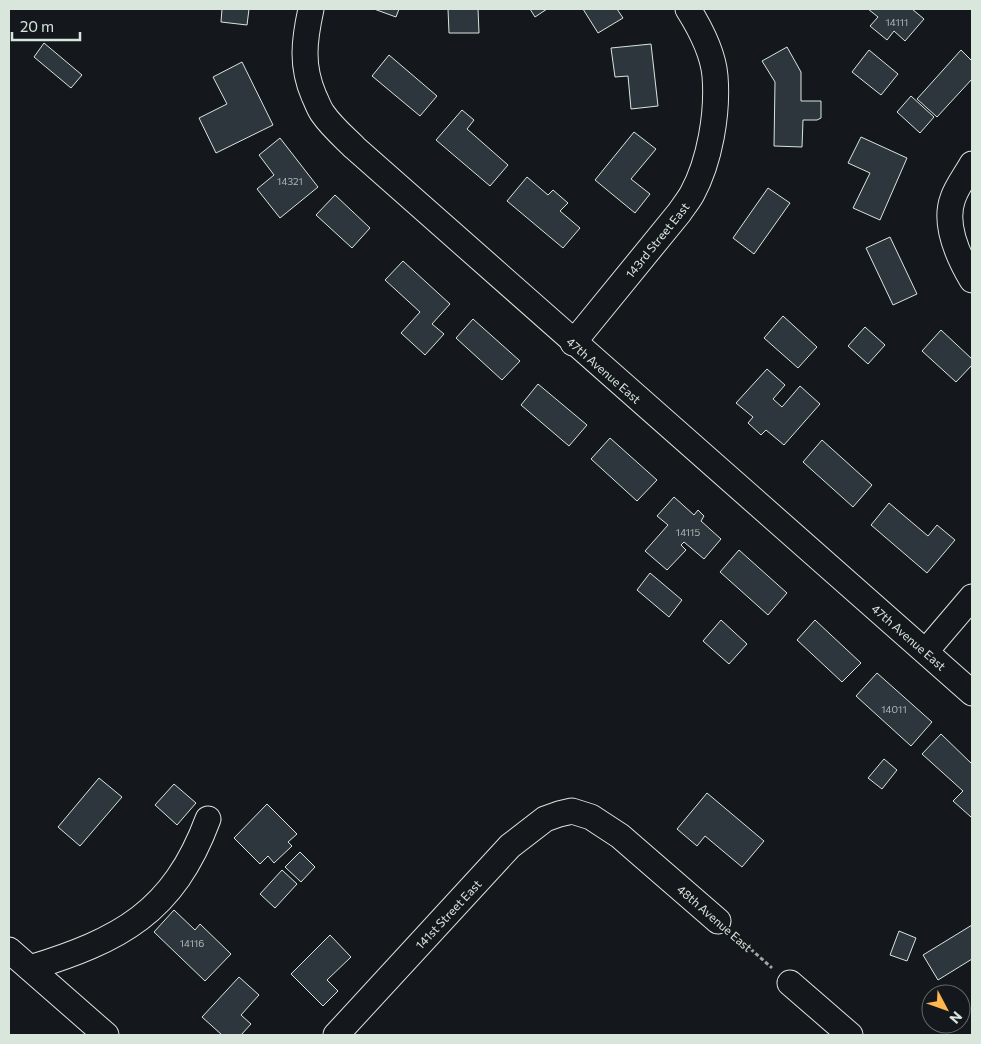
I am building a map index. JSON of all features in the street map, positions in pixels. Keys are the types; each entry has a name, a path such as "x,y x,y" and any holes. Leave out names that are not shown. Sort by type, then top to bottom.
{"street":[{"name":"47th Avenue East","path":"311,9 304,59 309,85 322,112 355,148 573,343 972,693"},
{"name":"143rd Street East","path":"573,343 679,213 692,194 707,155 712,136 715,74 704,39 688,9"},
{"path":"972,164 953,198 951,208 952,234 955,248 972,280"},
{"path":"926,651 972,597"},
{"name":"48th Avenue East","path":"572,811 591,817 620,836 718,921"},
{"name":"141st Street East","path":"336,1035 510,846 545,819 572,811"},
{"path":"30,968 59,959 95,944 141,918 170,890 187,867 208,819"},
{"path":"9,950 106,1035"},
{"path":"790,983 850,1035"}],"path":[{"name":"48th Avenue East","path":"718,921 790,983"}],"building":[{"path":"222,9 249,9 247,25 221,22"},
{"path":"374,9 399,9 396,17"},
{"path":"448,9 478,9 479,33 449,33"},
{"path":"530,9 547,9 535,17"},
{"path":"583,9 617,9 623,18 598,33"},
{"path":"868,9 912,9 924,19 905,41 894,31 887,40 870,26 878,17"},
{"path":"44,43 82,75 71,88 34,57"},
{"path":"651,44 658,106 631,109 628,76 615,77 611,48"},
{"path":"787,47 801,72 801,101 821,101 821,118 817,120 803,120 802,147 774,146 775,82 762,61"},
{"path":"869,50 898,74 881,95 852,72"},
{"path":"961,50 972,61 972,79 937,117 917,99"},
{"path":"389,55 437,96 420,116 372,76"},
{"path":"242,62 273,125 216,153 199,118 227,104 213,77"},
{"path":"911,96 934,117 920,133 897,112"},
{"path":"462,110 474,120 467,129 508,165 490,186 436,140"},
{"path":"634,132 656,149 631,179 650,194 635,213 595,180"},
{"path":"861,137 907,158 880,220 853,208 870,173 848,163"},
{"path":"280,138 318,187 280,218 257,189 274,175 259,155"},
{"path":"527,177 548,195 553,190 568,203 560,211 580,228 563,248 507,201"},
{"path":"768,188 790,203 754,254 733,238"},
{"path":"335,195 370,228 352,248 316,215"},
{"path":"890,237 917,294 893,305 866,248"},
{"path":"403,261 450,304 432,324 444,334 425,355 401,333 420,312 385,280"},
{"path":"783,316 817,347 798,368 764,338"},
{"path":"473,319 520,361 502,380 456,338"},
{"path":"865,327 885,345 868,364 848,346"},
{"path":"941,330 972,359 972,365 956,382 922,351"},
{"path":"767,369 785,385 773,399 782,407 800,386 820,404 784,445 766,430 761,435 748,423 753,417 736,403"},
{"path":"538,384 587,425 569,446 521,405"},
{"path":"610,438 657,480 637,501 591,459"},
{"path":"822,440 872,485 853,507 803,462"},
{"path":"674,497 694,515 698,510 704,516 701,521 721,539 704,559 684,542 681,545 686,550 667,570 645,551 668,525 657,516"},
{"path":"889,503 928,536 937,525 955,540 927,573 871,525"},
{"path":"739,550 787,593 768,615 720,572"},
{"path":"650,573 682,600 669,617 637,590"},
{"path":"721,620 747,644 729,664 703,641"},
{"path":"815,620 861,663 842,682 797,640"},
{"path":"877,673 932,722 911,746 856,696"},
{"path":"941,734 972,764 971,817 953,801 963,791 922,754"},
{"path":"884,759 897,770 882,789 868,778"},
{"path":"99,778 122,797 80,846 58,827"},
{"path":"174,784 196,803 177,825 155,805"},
{"path":"707,793 764,841 742,867 705,836 697,846 677,829"},
{"path":"267,804 297,834 288,842 292,846 274,863 268,856 260,864 234,838"},
{"path":"300,852 315,867 301,882 285,867"},
{"path":"282,870 297,884 275,908 260,894"},
{"path":"174,910 195,930 200,924 231,954 205,981 154,932"},
{"path":"972,925 972,959 938,980 923,955"},
{"path":"899,931 916,938 907,961 890,955"},
{"path":"330,935 351,957 327,980 338,991 323,1006 291,974"},
{"path":"239,977 259,995 241,1015 251,1024 241,1035 222,1035 202,1017"}]}
